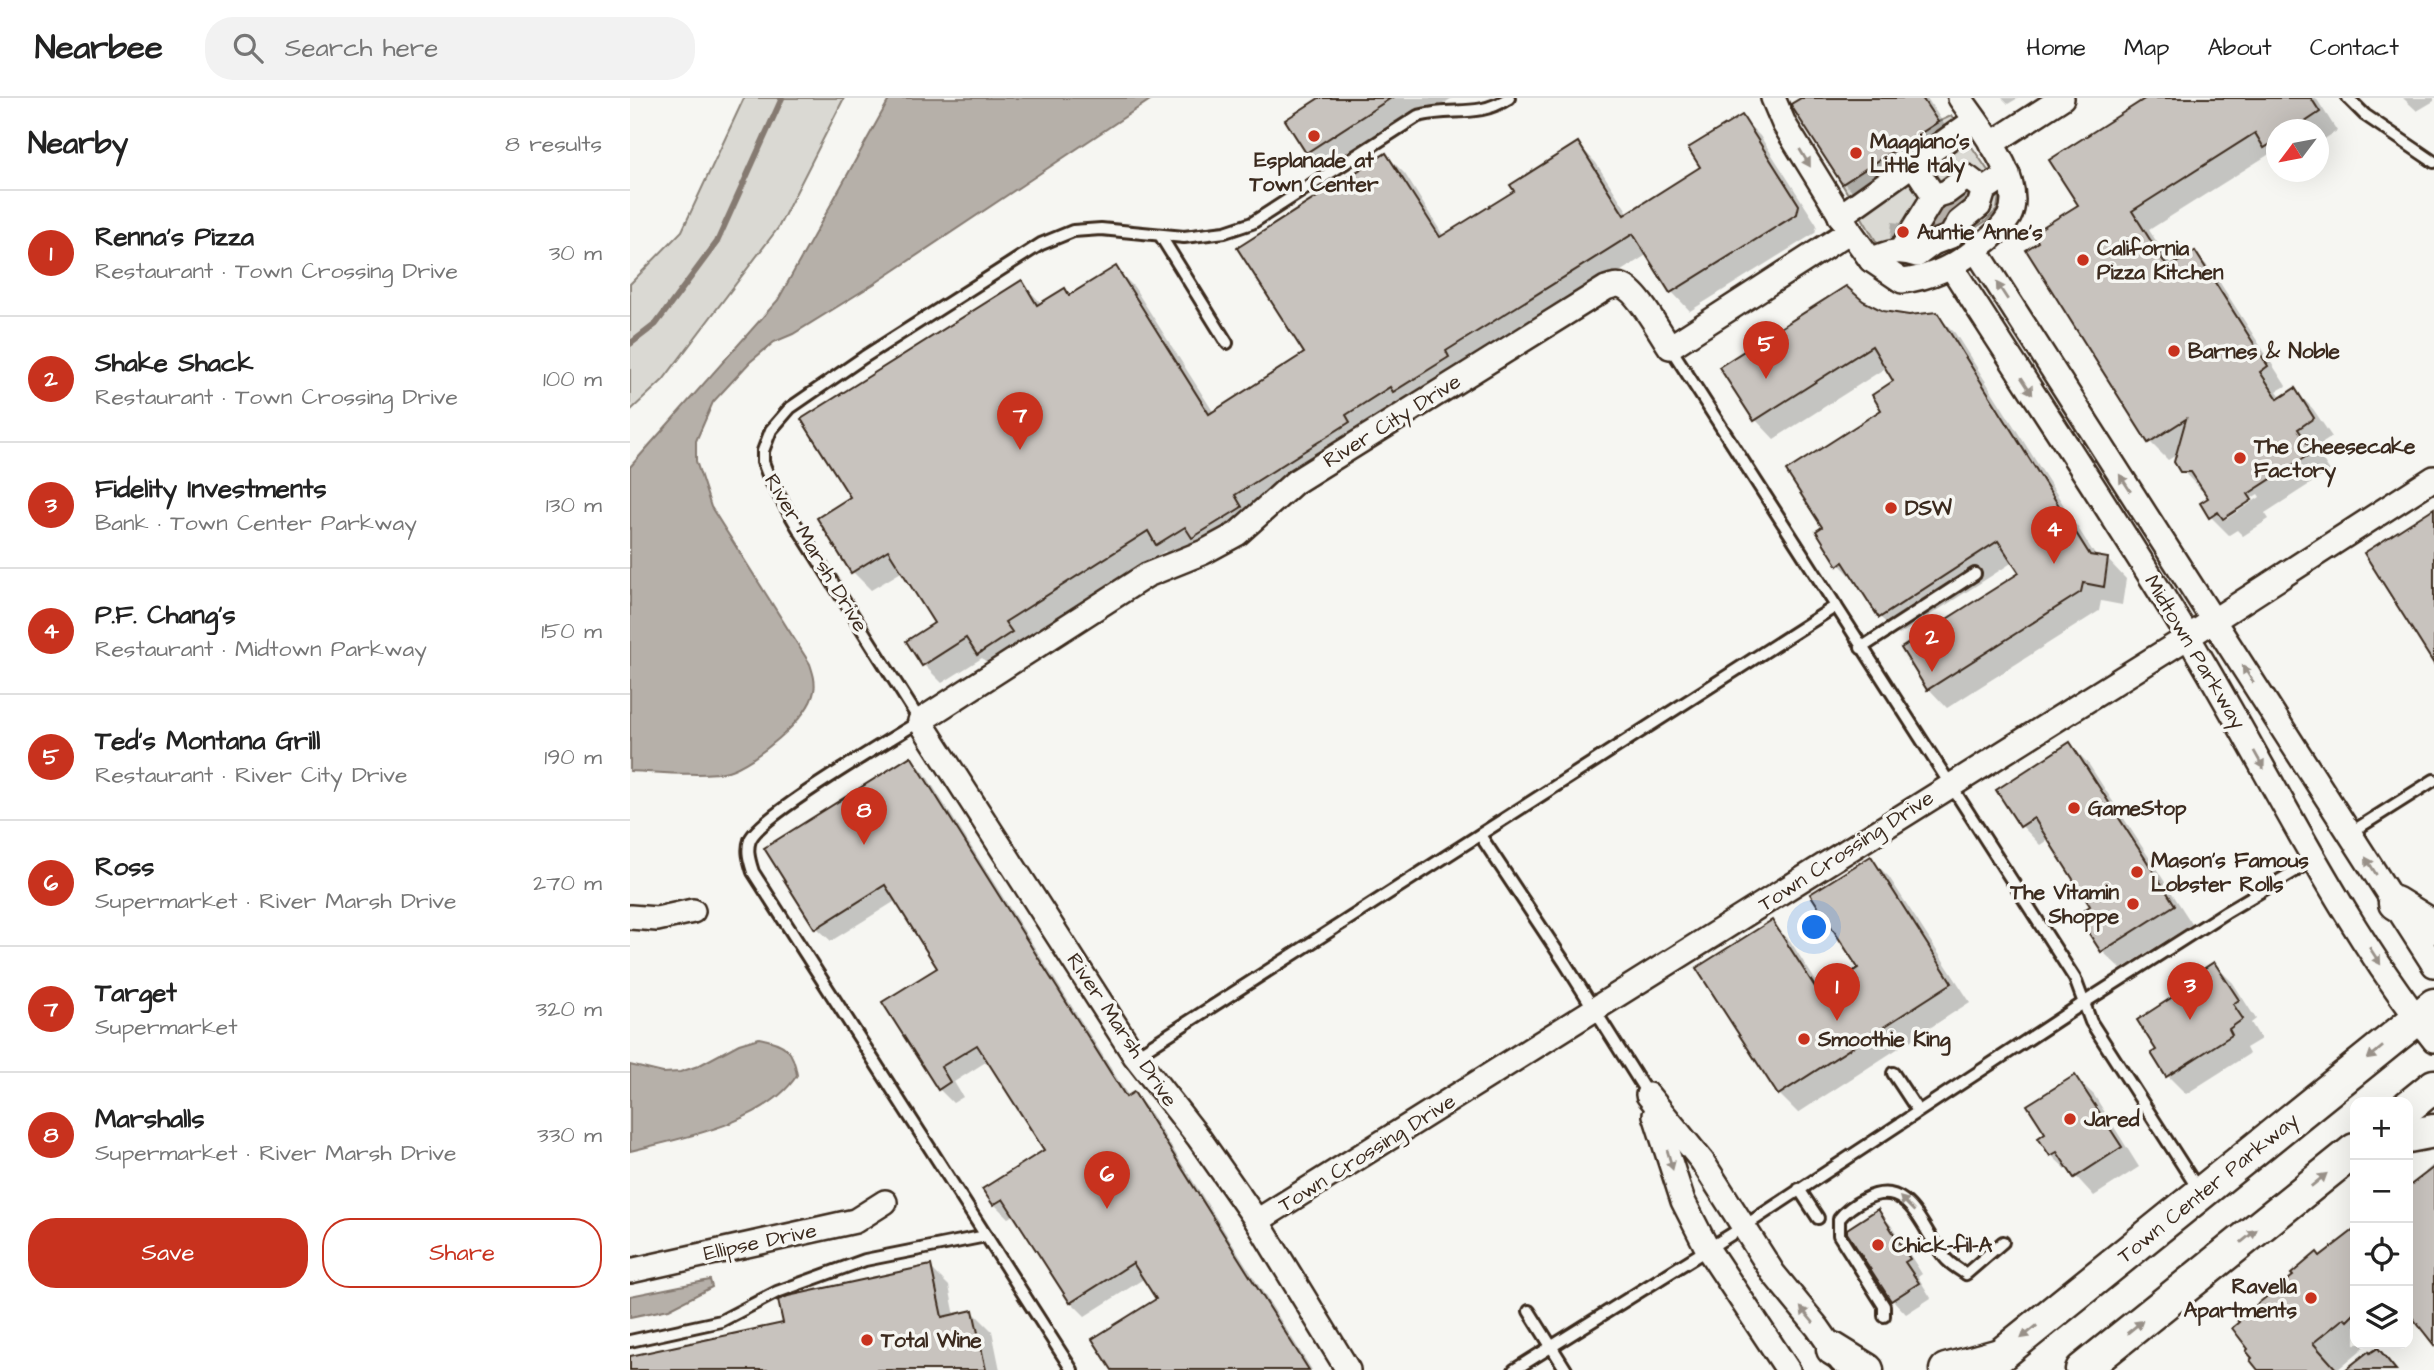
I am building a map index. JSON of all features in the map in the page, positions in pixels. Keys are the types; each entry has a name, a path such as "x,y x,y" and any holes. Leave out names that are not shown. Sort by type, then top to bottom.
{"main road":[{"path":"2395,903 2434,927"},
{"name":"Town Center Parkway","path":"1992,1362 2201,1193 2428,1021"},
{"path":"2413,1103 2434,1086"},
{"path":"2413,1135 2434,1131"},
{"path":"2082,1370 2350,1155"},
{"path":"1840,1360 1867,1370"},
{"path":"1946,1370 1992,1362"}],"street":[{"path":"1773,98 1784,124 1871,260 1902,281 1925,278 1951,266 1976,250 2009,216 2014,197 2008,174 1960,98"},
{"path":"1991,144 2062,98"},
{"path":"1670,347 1845,223 1913,164 1975,120"},
{"path":"1913,164 1940,194 1959,222"},
{"path":"1871,260 1885,253 1909,252 1951,236 1959,222 2008,174"},
{"path":"1909,252 1940,194 1967,177 2002,225"},
{"name":"Midtown Parkway","path":"1976,250 2434,965"},
{"path":"1909,252 1925,278"},
{"name":"Midtown Parkway","path":"1951,266 2188,637 2314,860 2428,1021"},
{"name":"River City Drive","path":"920,721 1147,575 1204,552 1237,534 1295,482 1606,288 1619,284 1627,288 1670,347"},
{"name":"Town Crossing Drive","path":"1257,1221 2188,637 2434,478"},
{"name":"River Marsh Drive","path":"920,721 1135,1056 1199,1138 1257,1221 1348,1370"},
{"path":"630,917 657,919 692,911"},
{"path":"1648,1096 1702,1161 1773,1273 1840,1360"},
{"path":"1648,1096 1663,1134 1683,1201 1707,1248 1788,1370"},
{"name":"Ellipse Drive","path":"630,1271 855,1221 885,1202"}],"lane":[{"name":"River Marsh Drive","path":"920,721 770,480 763,462 763,451 771,430 790,408 1041,244 1073,230 1101,229 1184,237 1225,233 1252,223 1418,116 1445,111 1488,110 1509,98"},
{"path":"2348,98 2365,115 2434,162"},
{"path":"1160,235 1227,343"},
{"path":"1670,347 2075,979 2091,1023 2201,1193"},
{"path":"1861,648 1975,574"},
{"path":"1135,1056 1836,606"},
{"path":"920,721 784,807 758,829 750,840 748,855 753,872 762,887 1072,1370"},
{"path":"2350,833 2434,780"},
{"path":"1480,835 1535,916 1648,1096"},
{"path":"1514,1370 1743,1227 2226,912 2314,860"},
{"path":"1893,1073 1919,1111"},
{"path":"1800,1189 1818,1218"},
{"path":"1884,1316 1884,1306 1839,1235 1839,1219 1865,1199 1888,1193 1901,1197 1912,1208 1947,1261 1966,1274 2003,1242"},
{"path":"630,1341 721,1321 777,1292 865,1260 986,1236"},
{"path":"1529,1311 1566,1370"}],"shaded area":[{"path":"744,98 844,98 778,228 663,380 630,411 630,284 682,231"},
{"path":"890,98 1153,98 877,282 793,334 774,342 750,362 713,402 696,441 696,461 711,507 810,664 814,691 810,702 791,727 765,750 728,771 680,774 630,771 630,467 778,300"},
{"path":"1951,116 1993,178 1999,196 1997,210 1986,221 1910,269 1902,267 1886,258 1842,184"},
{"path":"1967,191 1972,203 1943,231 1934,230 1929,225 1943,204"},
{"path":"759,1038 781,1045 793,1059 797,1075 783,1092 745,1117 722,1126 630,1151 630,1065 663,1073 680,1072 698,1066 739,1044"},
{"path":"710,1280 712,1287 669,1309 630,1317 630,1296"}],"building":[{"name":"Esplanade at Town Center","path":"1319,98 1391,98 1306,153 1285,120"},
{"name":"Maggiano's Little Italy","path":"1801,98 1922,98 1938,122 1842,184 1792,107 1791,104"},
{"path":"2146,98 2311,98 2320,112 2310,119 2266,119 2266,147 2264,148 2255,133 2132,211 2168,268 2195,251 2268,366 2260,372 2278,399 2295,388 2314,418 2298,429 2313,452 2248,494 2252,500 2223,519 2218,512 2209,518 2200,503 2208,498 2191,472 2180,472 2174,462 2186,419 2148,443 2026,250 2038,242 2033,233 2078,205 2049,160"},
{"path":"1742,115 1799,205 1797,214 1670,293 1633,234 1446,351 1449,357 1393,392 1390,387 1346,415 1350,422 1235,495 1242,507 1192,538 1185,527 1156,545 1148,531 1005,622 1012,632 977,655 966,638 922,666 906,641 934,623 888,550 851,573 817,518 850,497 801,419 1022,280 1037,305 1065,288 1069,295 1116,266 1209,414 1304,353 1237,248 1386,153 1440,237 1514,191 1510,185 1578,142 1624,215 1700,167 1688,148"},
{"path":"1846,286 1863,301 1883,311 1909,315 1937,312 2090,555 2108,558 2104,587 2083,583 2081,592 1927,690 1901,648 2019,573 1998,541 1879,618 1843,562 1838,566 1816,531 1822,527 1786,471 1881,410 1872,395 1893,381 1872,346 1754,421 1719,367"},
{"path":"2434,508 2434,664 2364,553"},
{"path":"2070,742 2175,905 2101,952 2077,915 2090,906 2034,818 2020,827 1996,790"},
{"path":"911,756 1126,1097 1134,1092 1309,1370 1112,1370 1092,1339 1156,1299 1133,1263 1070,1303 1003,1199 993,1205 982,1189 1044,1150 977,1045 941,1067 950,1082 938,1090 882,1002 937,968 885,885 815,929 764,848"},
{"path":"1871,856 1952,983 1778,1095 1696,968 1772,920 1819,993 1858,968 1810,894"},
{"path":"2214,962 2239,1000 2233,1004 2243,1019 2229,1029 2232,1035 2166,1077 2151,1053 2156,1050 2137,1020 2188,987 2185,981"},
{"name":"Jared","path":"2075,1075 2122,1147 2074,1178 2057,1152 2050,1156 2038,1138 2045,1133 2027,1105"},
{"path":"2434,1167 2434,1345 2413,1318 2413,1183"},
{"name":"Chick-fil-A","path":"1878,1209 1910,1259 1905,1262 1919,1283 1891,1301 1847,1233 1847,1229"},
{"name":"Ravella Apartments","path":"2350,1233 2350,1318 2347,1321 2344,1318 2313,1343 2337,1370 2258,1370 2250,1360 2252,1358 2246,1351 2248,1349 2232,1328 2239,1322 2237,1320 2293,1276 2291,1274 2317,1252 2320,1256"},
{"path":"931,1265 942,1317 973,1310 986,1370 630,1370 630,1356 783,1323 778,1300 788,1296"},
{"path":"2379,1349 2396,1370 2345,1370 2369,1351 2370,1353"}],"waterway":[{"path":"630,344 656,324 717,242 782,98"}],"place":[{"name":"Esplanade at Town Center","path":"1314,136"},
{"name":"Maggiano's Little Italy","path":"1856,153"},
{"name":"Auntie Anne's","path":"1903,232"},
{"name":"California Pizza Kitchen","path":"2083,260"},
{"name":"Barnes & Noble","path":"2174,351"},
{"name":"Ted's Montana Grill","path":"1766,379"},
{"name":"Target","path":"1020,450"},
{"name":"The Cheesecake Factory","path":"2240,458"},
{"name":"DSW","path":"1891,508"},
{"name":"P.F. Chang's","path":"2054,564"},
{"name":"Shake Shack","path":"1932,672"},
{"name":"GameStop","path":"2074,808"},
{"name":"Marshalls","path":"864,845"},
{"name":"Mason's Famous Lobster Rolls","path":"2137,872"},
{"name":"The Vitamin Shoppe","path":"2133,904"},
{"name":"Fidelity Investments","path":"2190,1020"},
{"name":"Renna's Pizza","path":"1837,1021"},
{"name":"Smoothie King","path":"1804,1039"},
{"name":"Jared","path":"2070,1119"},
{"name":"Ross","path":"1107,1209"},
{"name":"Chick-fil-A","path":"1878,1245"},
{"name":"Ravella Apartments","path":"2311,1298"},
{"name":"Total Wine","path":"867,1340"}]}
